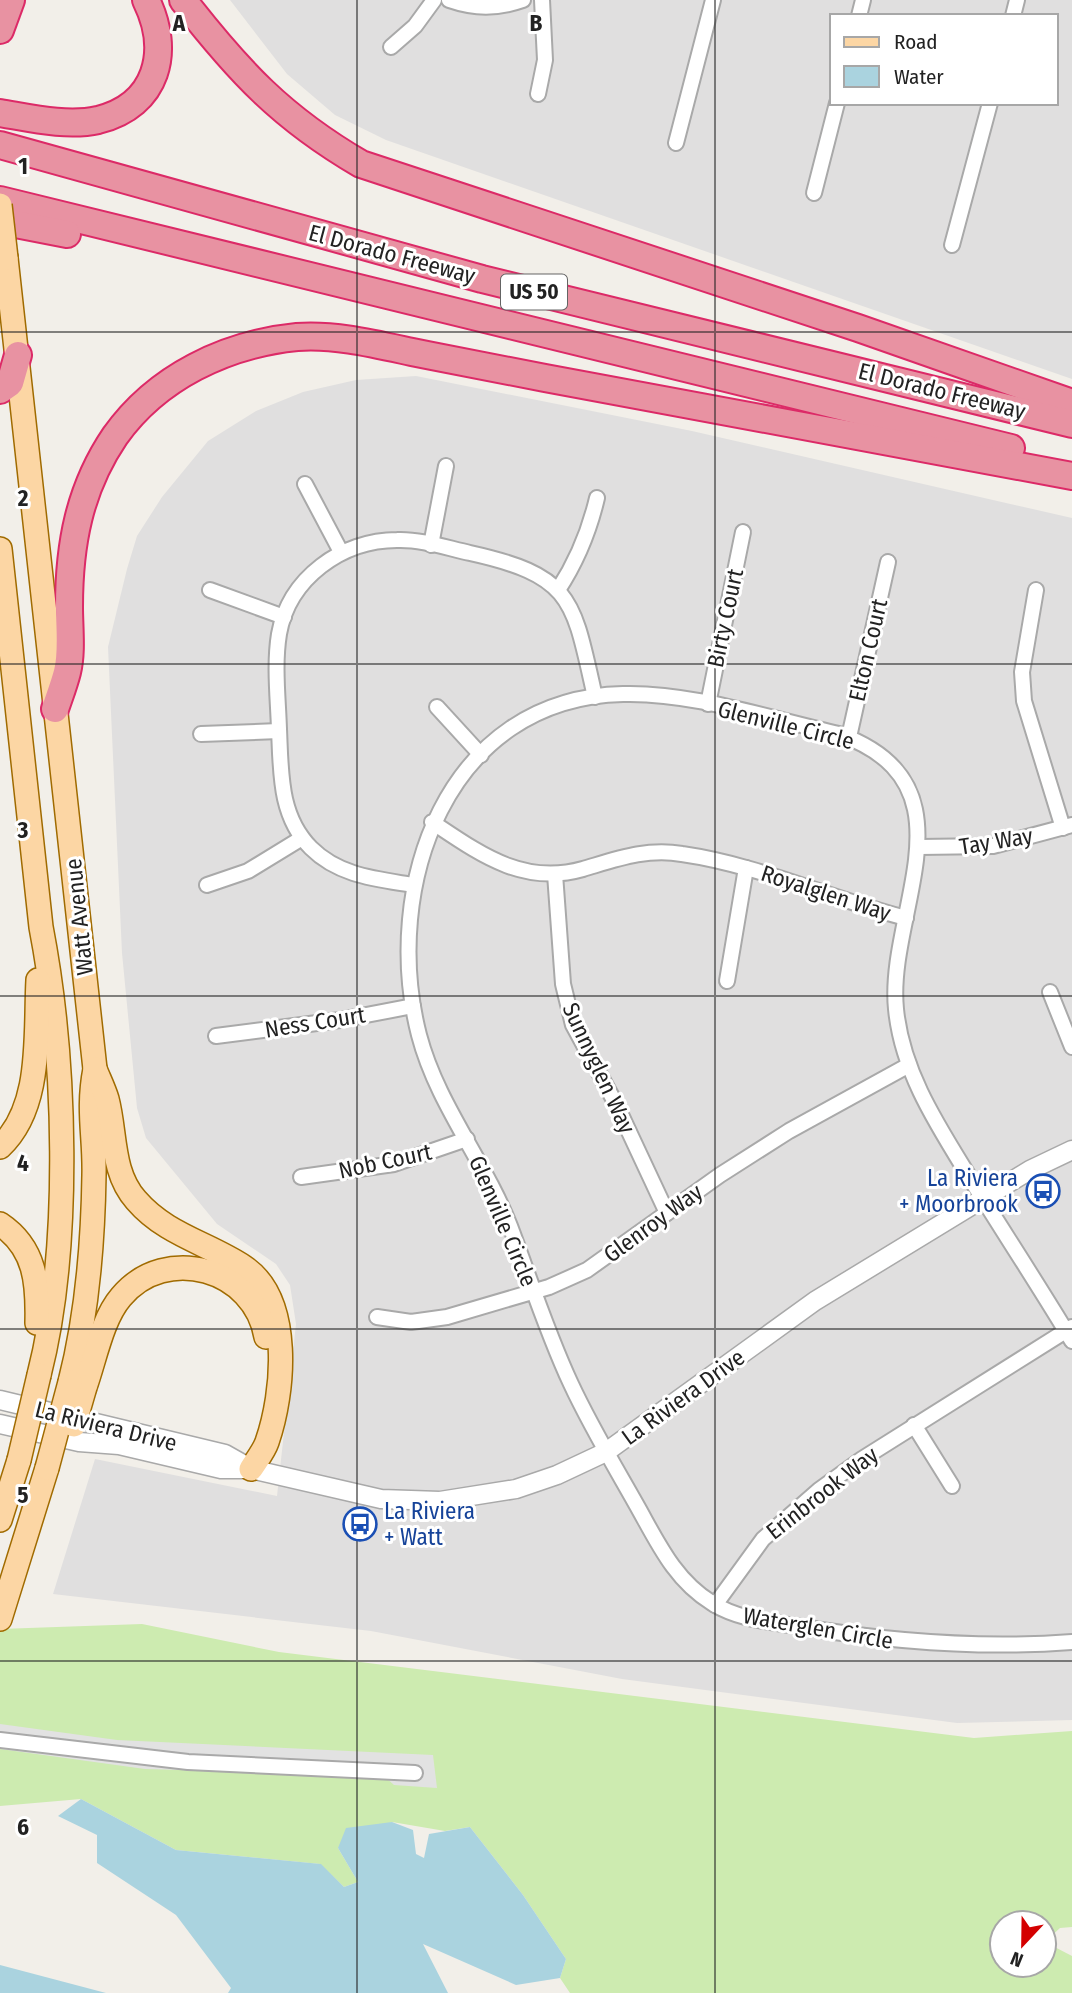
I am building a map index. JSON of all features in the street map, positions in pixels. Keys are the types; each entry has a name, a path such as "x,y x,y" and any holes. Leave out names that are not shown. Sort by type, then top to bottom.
{"highway":[{"path":"0,30 10,0"},
{"path":"0,113 44,121 96,120 122,111 140,98 153,78 158,57 159,36 146,0"},
{"path":"183,0 256,88 289,117 361,164 858,328 1072,403"},
{"name":"El Dorado Freeway","path":"0,145 482,279 1072,424"},
{"name":"El Dorado Freeway","path":"0,200 117,231 1072,463"},
{"path":"0,220 65,234 117,231"},
{"path":"55,709 68,669 69,578 73,537 81,502 94,471 128,420 157,392 198,365 262,342 300,337 374,344 759,419 1072,476"},
{"path":"0,390 10,383 18,355"}],"main road":[{"name":"Watt Avenue","path":"0,205 95,1069 89,1100 94,1172 92,1229 78,1385"},
{"name":"Watt Avenue","path":"0,549 41,927 51,980 60,1154 59,1216 50,1332 19,1460 0,1520"},
{"path":"0,1147 23,1115 32,1078 41,927"},
{"path":"95,1069 107,1100 119,1168 134,1198 157,1222 246,1268 267,1289 280,1335 280,1369 275,1411 267,1444 251,1469"},
{"path":"0,1224 11,1231 34,1265 39,1374"},
{"path":"0,1619 53,1469 78,1385 120,1298 152,1272 175,1267 212,1272 238,1288 264,1326 267,1375 252,1440 251,1469"}],"street":[{"path":"391,47 415,26 434,0"},
{"path":"449,0 481,8 523,0"},
{"path":"538,94 545,60 542,0"},
{"path":"676,143 713,0"},
{"path":"814,193 836,105"},
{"path":"952,245 989,105"},
{"path":"431,545 446,466"},
{"path":"305,484 341,552"},
{"path":"558,590 575,565 597,498"},
{"name":"Birty Court","path":"708,704 743,532"},
{"path":"413,885 341,870 326,861 302,838 286,805 279,731 277,652 284,617 303,583 317,568 341,552 379,541 399,540 527,568 558,590 574,615 595,697"},
{"name":"Elton Court","path":"849,737 888,562"},
{"path":"211,590 284,617"},
{"path":"1036,590 1022,682 1024,701 1068,826"},
{"name":"Glenville Circle","path":"606,1452 573,1388 497,1196 432,1072 413,1006 408,955 413,885 432,822 452,788 481,755 530,719 550,709 595,697 646,694 708,704 849,737 877,753 903,782 917,818 919,847 897,965 895,1006 909,1065 938,1126 1070,1333"},
{"path":"437,707 481,755"},
{"path":"201,734 279,731"},
{"name":"Royalglen Way","path":"432,822 496,863 526,873 555,874 651,852 685,854 746,868 859,906 906,918"},
{"name":"Tay Way","path":"919,847 993,846 1068,826"},
{"path":"207,885 248,871 302,838"},
{"name":"Royalglen Way","path":"727,981 746,868"},
{"name":"Sunnyglen Way","path":"555,874 567,1005 578,1034 617,1106 667,1213"},
{"path":"1050,992 1072,1047"},
{"name":"Ness Court","path":"216,1037 340,1020 413,1006"},
{"name":"Glenroy Way","path":"377,1317 428,1321 534,1291 587,1270 789,1131 909,1065"},
{"name":"Nob Court","path":"301,1177 394,1164 467,1139"},
{"name":"La Riviera Drive","path":"0,1424 79,1442 119,1445 221,1469 251,1469 381,1499 440,1501 478,1497 535,1483 606,1452 815,1301 983,1198 1072,1150"},
{"name":"Erinbrook Way","path":"715,1605 750,1554 784,1519 862,1458 1070,1333"},
{"name":"La Riviera Drive","path":"0,1400 225,1454 251,1469"},
{"path":"914,1425 952,1486"},
{"name":"Waterglen Circle","path":"606,1452 672,1567 684,1582 715,1605 749,1619 897,1642 983,1647 1072,1642"},
{"path":"0,1740 188,1762 415,1773"}],"shaded area":[{"path":"230,0 1072,0 1072,379 386,140 335,115 287,74"},
{"path":"416,376 692,431 1072,518 1072,1720 957,1723 622,1679 371,1631 53,1594 95,1459 277,1496 296,1324 290,1285 276,1264 217,1224 146,1138 137,1108 122,953 108,647 127,569 137,536 162,497 208,441 256,411 303,392 356,380"},
{"path":"0,1724 117,1740 433,1755 437,1788 394,1785 384,1776 145,1769 0,1749"}],"green space":[{"path":"142,1624 279,1652 974,1738 1072,1731 1072,1927 1058,1930 1058,1909 988,1909 988,1979 1058,1979 1058,1949 1072,1956 1072,1993 570,1993 560,1978 566,1959 523,1895 470,1827 445,1831 392,1822 338,1848 358,1882 344,1887 320,1864 176,1850 81,1799 0,1806 0,1629"}],"water":[{"path":"81,1799 176,1850 321,1864 344,1887 358,1882 338,1848 346,1828 392,1822 413,1830 416,1854 424,1858 429,1834 470,1827 523,1895 566,1959 560,1978 516,1985 423,1944 448,1993 228,1993 231,1988 176,1915 97,1863 97,1835 58,1816"},
{"path":"0,1965 106,1993 0,1993"}],"place":[{"name":"La Riviera + Moorbrook","path":"1043,1191"},
{"name":"La Riviera + Watt","path":"360,1524"}]}
